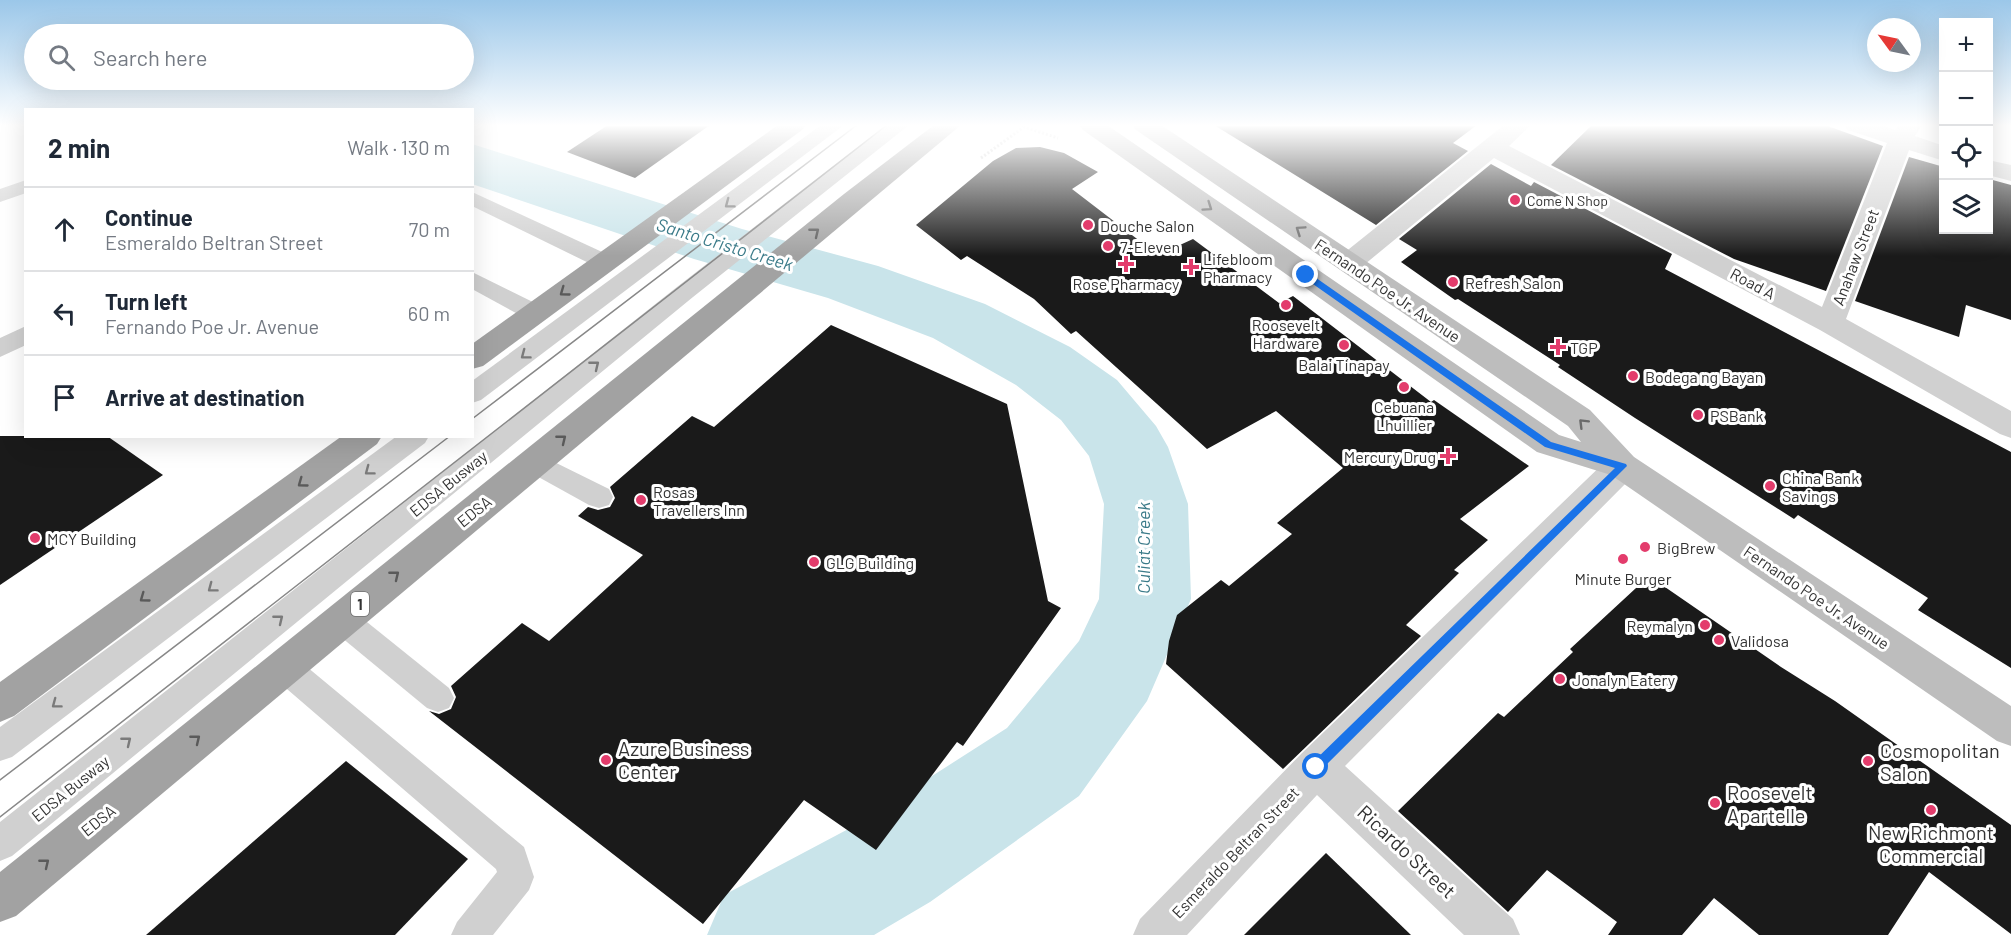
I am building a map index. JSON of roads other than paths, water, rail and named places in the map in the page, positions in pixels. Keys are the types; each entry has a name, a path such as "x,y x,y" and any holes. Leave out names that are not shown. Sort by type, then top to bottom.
{"highway":[{"path":"474,358 736,169"},
{"name":"EDSA","path":"0,900 894,169"},
{"path":"0,704 363,438"}],"main road":[{"name":"Fernando Poe Jr. Avenue","path":"1154,169 1548,444 1622,466"},
{"name":"Fernando Poe Jr. Avenue","path":"1209,169 1579,418 1622,466 2011,729"}],"street":[{"path":"1349,263 1466,169"},
{"name":"Road A","path":"1534,169 1830,323 2011,426"},
{"name":"Anahaw Street","path":"1830,323 1890,169"},
{"path":"1995,169 2011,173"},
{"name":"Esmeraldo Beltran Street","path":"1156,935 1316,767 1622,466"},
{"name":"Ricardo Street","path":"1316,767 1497,935"}],"lane":[{"path":"474,393 776,169"},
{"name":"EDSA Busway","path":"0,844 685,292 843,169"},
{"path":"0,196 24,187"},
{"path":"474,199 608,260"},
{"path":"474,280 535,313"},
{"path":"0,349 24,335"},
{"path":"0,746 413,438"},
{"path":"534,462 599,496"},
{"path":"341,619 438,698"},
{"path":"284,666 511,859 516,877 470,935"}],"waterway":[{"name":"Culiat Creek","path":"489,169 718,244 853,282 959,321 1043,366 1089,400 1127,447 1146,504 1145,599 1113,671 1043,762 892,864 764,935"}],"tram line":[{"path":"474,417 800,169"},
{"path":"0,817 831,169"},
{"path":"0,780 447,438"}],"place":[{"name":"Come N Shop","path":"1515,200"},
{"name":"Douche Salon","path":"1088,225"},
{"name":"7-Eleven","path":"1108,246"},
{"name":"Rose Pharmacy","path":"1126,264"},
{"name":"Lifebloom Pharmacy","path":"1191,267"},
{"name":"Refresh Salon","path":"1453,282"},
{"name":"Roosevelt Hardware","path":"1286,305"},
{"name":"Balai Tinapay","path":"1344,345"},
{"name":"TGP","path":"1558,347"},
{"name":"Bodega ng Bayan","path":"1633,376"},
{"name":"Cebuana Lhuillier","path":"1404,387"},
{"name":"PSBank","path":"1698,415"},
{"name":"Mercury Drug","path":"1448,456"},
{"name":"China Bank Savings","path":"1770,486"},
{"name":"Rosas Travellers Inn","path":"641,500"},
{"name":"MCY Building","path":"35,538"},
{"name":"BigBrew","path":"1645,547"},
{"name":"Minute Burger","path":"1623,559"},
{"name":"GLG Building","path":"814,562"},
{"name":"Reymalyn","path":"1705,625"},
{"name":"Validosa","path":"1719,640"},
{"name":"Jonalyn Eatery","path":"1560,679"},
{"name":"Azure Business Center","path":"606,760"},
{"name":"Cosmopolitan Salon","path":"1868,761"},
{"name":"Roosevelt Apartelle","path":"1715,803"},
{"name":"New Richmont Commercial","path":"1931,810"}],"water label":[{"name":"Santo Cristo Creek","path":"725,244"}]}
